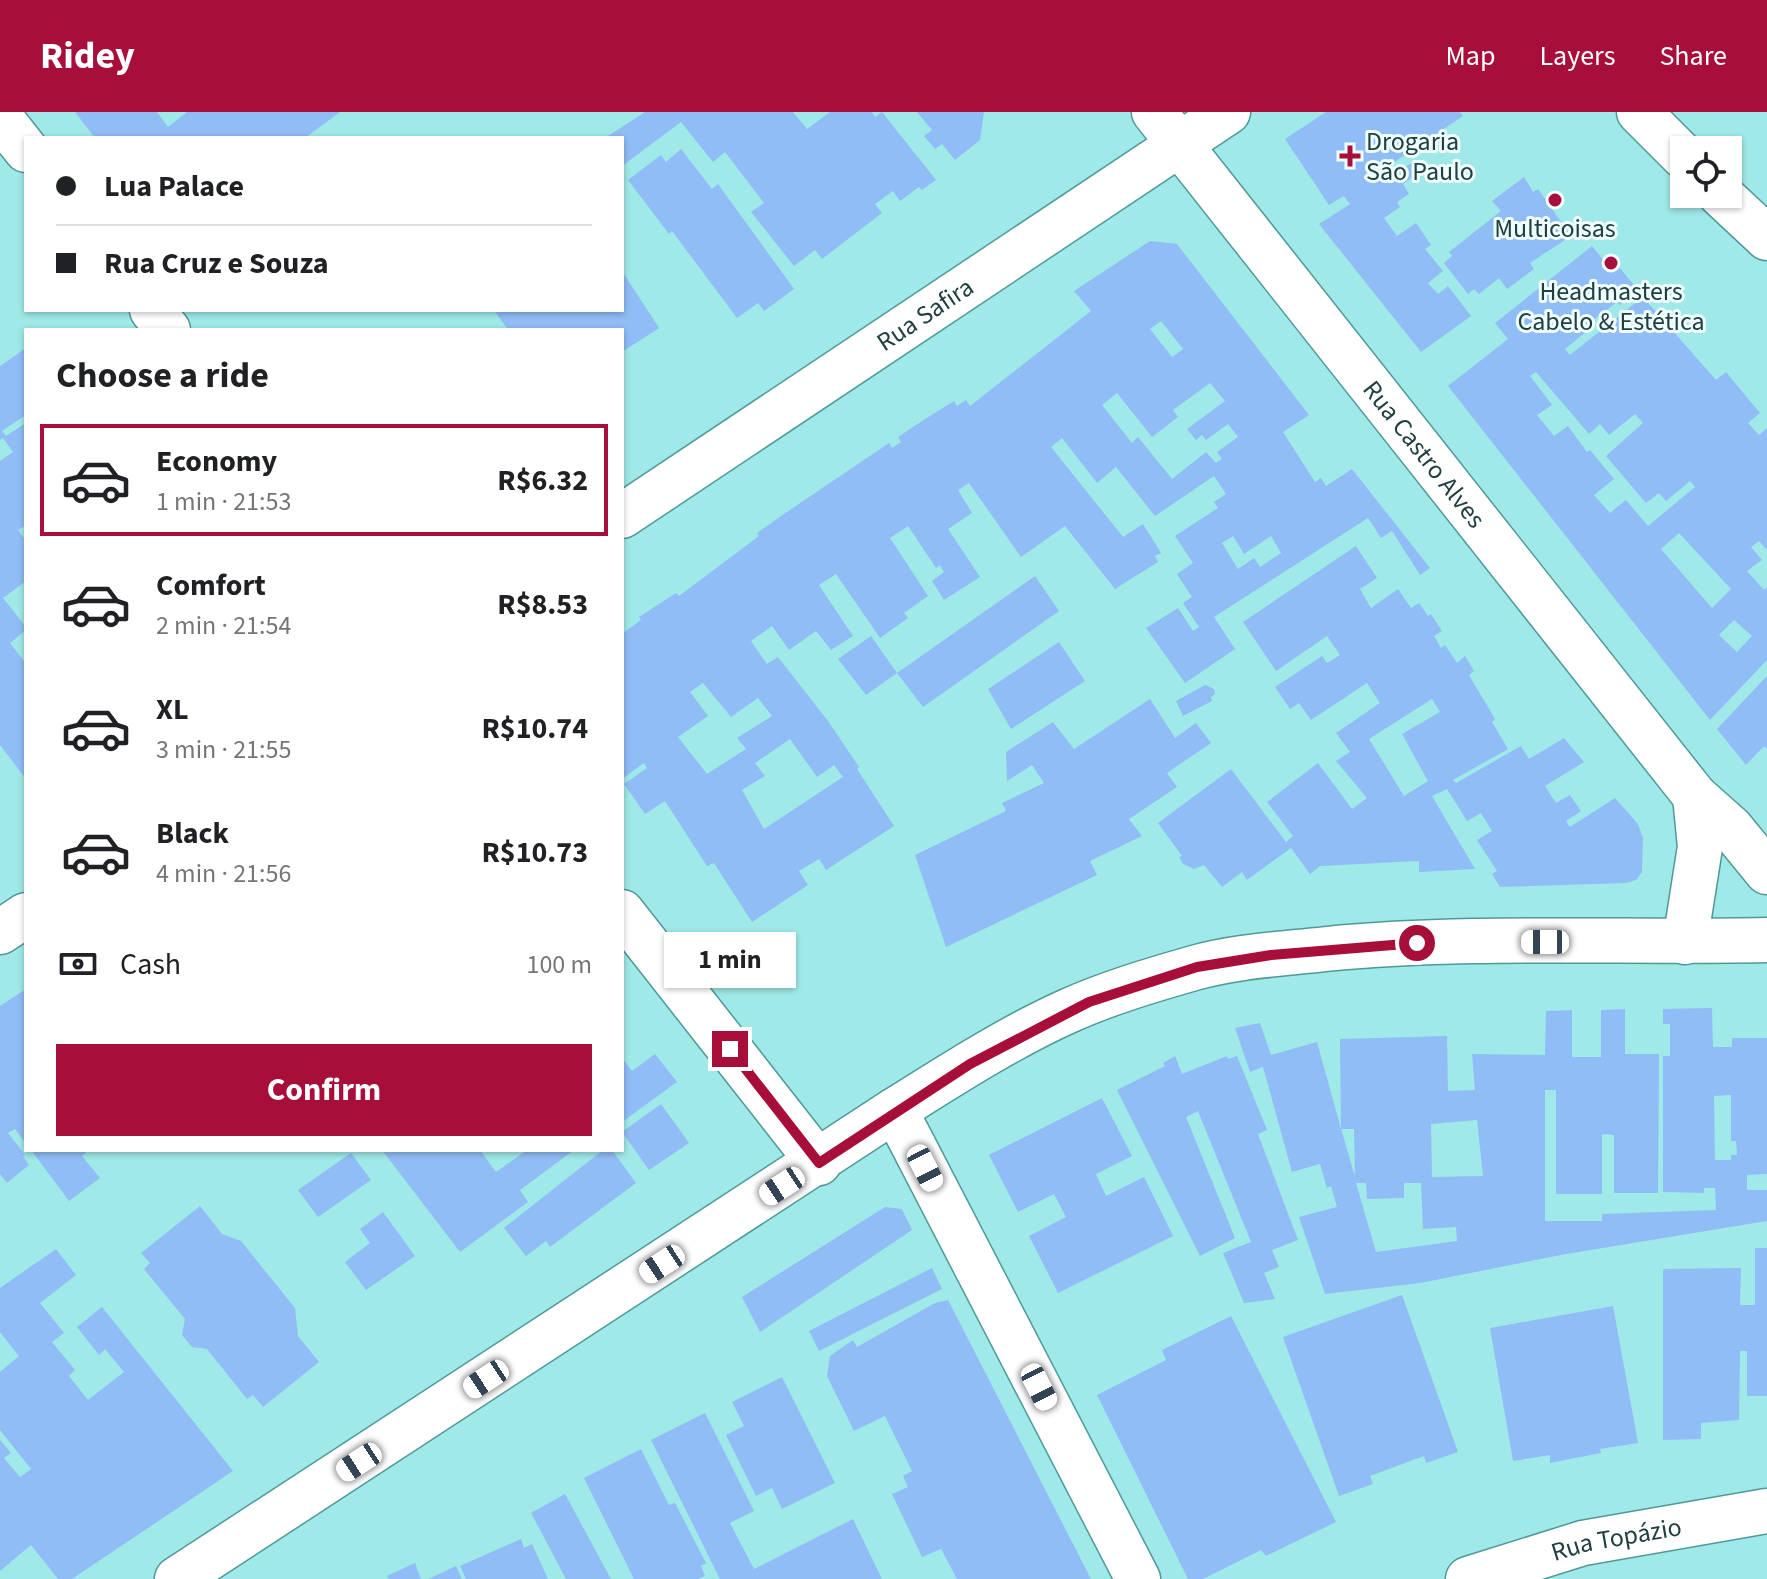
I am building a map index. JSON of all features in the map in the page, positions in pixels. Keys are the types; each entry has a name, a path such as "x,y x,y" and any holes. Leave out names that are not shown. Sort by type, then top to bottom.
{"street":[{"name":"Rua Safira","path":"624,515 1167,129 1228,112"},
{"path":"1639,112 1670,143"},
{"path":"0,117 24,147"},
{"name":"Rua Castro Alves","path":"1167,129 1695,796 1731,828 1767,872"},
{"path":"1735,208 1767,238"},
{"path":"154,312 166,328"},
{"path":"1685,942 1700,847 1695,796"},
{"path":"624,915 819,1163"},
{"path":"0,932 24,916"},
{"path":"177,1579 819,1163 895,1110 970,1064 1089,1002 1197,967 1271,955 1404,944 1767,940"},
{"path":"895,1110 1138,1579"},
{"name":"Rua Topázio","path":"1468,1579 1576,1561 1767,1511"}],"building":[{"path":"75,112 157,112 168,127 187,112 340,112 308,136 93,136"},
{"path":"645,112 793,112 807,129 830,112 872,112 875,117 882,112 936,180 922,190 919,187 900,201 893,191 875,204 882,213 822,259 815,250 794,266 751,212 764,203 725,152 713,162 681,122 624,165 624,136 608,136"},
{"path":"917,112 984,112 980,140 955,160 942,144 935,149 924,136 932,130"},
{"path":"1326,112 1460,112 1463,116 1390,165 1396,173 1416,160 1423,170 1403,184 1409,194 1397,202 1400,207 1384,218 1397,236 1416,223 1431,245 1425,249 1443,271 1428,283 1438,294 1448,286 1471,316 1421,352 1319,224 1350,204 1344,196 1329,205 1285,139"},
{"path":"681,149 712,189 718,184 794,289 764,311 758,303 737,318 672,231 669,234 628,180 661,155 666,162"},
{"path":"1524,177 1533,192 1538,189 1571,236 1530,263 1534,269 1507,289 1499,278 1479,294 1474,289 1468,294 1444,263 1452,256 1449,252 1501,211 1492,201"},
{"path":"1150,241 1177,244 1309,415 1283,432 1315,482 1321,478 1326,486 1352,469 1430,568 1420,575 1392,531 1381,538 1368,518 1214,617 1235,649 1185,683 1146,628 1178,608 1193,631 1199,627 1183,603 1192,597 1177,574 1193,563 1175,536 1218,508 1214,502 1226,494 1214,476 1155,516 1116,467 1097,483 1062,438 1051,447 1123,537 1143,524 1161,553 1155,556 1158,562 1115,589 1065,526 1021,557 969,483 958,490 972,513 948,529 980,577 944,600 932,581 944,572 940,565 936,568 908,526 890,538 928,596 904,613 908,618 880,638 836,574 819,585 853,636 831,650 816,631 789,650 772,626 751,641 767,664 778,657 828,721 894,826 826,870 819,859 799,871 808,885 752,922 714,863 707,866 665,801 645,814 624,784 647,768 644,763 624,778 624,633 641,620 639,617 676,593 679,596 784,514 889,443 892,448 901,442 898,437 925,419 954,401 957,406 966,400 970,406 1091,311 1074,291","holes":["1161,321 1183,349 1172,357 1150,329","1210,383 1225,401 1187,429 1196,440 1202,435 1206,440 1228,424 1238,437 1217,452 1222,459 1216,463 1206,452 1172,479 1138,437 1132,443 1102,405 1117,393 1152,437 1178,417 1173,410","1233,536 1244,554 1271,536 1281,553 1260,567 1254,558 1238,569 1222,543","703,683 731,717 758,698 772,716 737,738 746,749 707,774 678,737 708,716 690,692","790,739 817,777 834,765 843,777 764,829 742,790 765,776 755,763"]},
{"path":"1592,246 1608,266 1614,261 1638,290 1588,324 1591,328 1565,349 1570,355 1643,297 1716,380 1726,372 1760,413 1748,423 1759,435 1767,428 1767,550 1759,541 1751,547 1762,560 1747,571 1764,590 1767,587 1767,660 1710,720 1448,386 1508,339 1495,323","holes":["1536,372 1589,434 1600,424 1609,435 1635,414 1643,423 1606,456 1646,503 1659,493 1666,501 1690,481 1695,487 1648,526 1626,500 1610,513 1594,495 1614,479 1590,450 1587,452 1568,426 1554,436 1537,415 1552,405 1530,376","1679,533 1731,589 1712,608 1661,549","1734,620 1752,636 1737,652 1719,635"]},
{"path":"624,274 659,328 624,351 624,328 507,328 495,312 624,312"},
{"path":"24,349 24,416 2,431 6,436 24,424 24,526 18,530 24,538 24,582 3,598 24,624 24,632 10,643 24,661 24,776 0,745 0,461 13,452 3,438 0,440 0,366"},
{"path":"1356,546 1377,578 1360,589 1371,608 1398,589 1411,608 1419,603 1428,616 1431,614 1442,631 1434,636 1441,648 1445,645 1457,663 1465,656 1474,671 1469,675 1495,719 1492,722 1508,749 1453,780 1456,783 1521,746 1529,759 1564,738 1584,762 1545,786 1556,803 1570,795 1581,811 1566,821 1570,827 1615,798 1638,824 1643,838 1642,872 1636,880 1626,883 1500,887 1492,874 1497,871 1477,840 1492,831 1481,813 1467,821 1447,789 1432,796 1475,869 1419,872 1419,861 1320,866 1310,874 1291,848 1247,880 1242,872 1222,887 1204,865 1194,869 1183,864 1179,857 1182,856 1158,823 1231,769 1286,842 1293,836 1267,802 1318,763 1352,809 1367,798 1336,761 1350,752 1336,733 1380,703 1367,683 1311,720 1299,703 1290,709 1275,687 1322,656 1327,663 1340,655 1327,636 1276,671 1243,622","holes":["1432,699 1440,712 1402,734 1428,781 1404,796 1369,739"]},
{"path":"1035,576 1059,611 923,707 897,673"},
{"path":"871,636 897,673 866,695 838,659"},
{"path":"1059,642 1085,681 1011,729 988,689"},
{"path":"1767,676 1767,749 1764,746 1746,765 1717,729"},
{"path":"1205,685 1214,689 1212,701 1183,716 1176,701"},
{"path":"1150,699 1175,738 1196,723 1211,743 1167,773 1177,787 1129,819 1142,836 1090,861 1097,875 946,947 915,855 1006,811 1002,803 1044,783 1032,765 1007,781 1006,752 1053,722 1074,749"},
{"path":"24,990 24,1141 15,1129 8,1133 29,1165 7,1183 0,1174 0,1006"},
{"path":"1712,1008 1713,1047 1732,1047 1732,1038 1767,1038 1767,1174 1747,1175 1747,1190 1767,1190 1767,1221 1566,1254 1420,1283 1325,1294 1299,1217 1337,1207 1331,1186 1327,1188 1320,1164 1292,1172 1263,1067 1250,1072 1235,1028 1260,1023 1271,1055 1317,1042 1341,1129 1340,1039 1447,1036 1448,1091 1475,1090 1472,1054 1545,1055 1546,1011 1572,1010 1572,1057 1601,1057 1601,1010 1625,1009 1625,1054 1659,1054 1658,1193 1614,1193 1614,1135 1602,1134 1602,1194 1556,1194 1556,1090 1545,1090 1545,1221 1602,1221 1602,1214 1716,1210 1715,1188 1704,1188 1704,1193 1663,1192 1663,1056 1670,1056 1670,1024 1663,1024 1663,1009","holes":["1731,1095 1731,1141 1736,1141 1737,1155 1731,1155 1731,1160 1715,1160 1714,1096","1477,1120 1483,1176 1432,1177 1431,1124","1341,1129 1354,1129 1355,1177","1356,1183 1366,1183 1367,1199 1404,1198 1404,1183 1421,1183 1423,1229 1456,1227 1457,1241 1376,1252"]},
{"path":"655,1054 677,1082 624,1121 624,1061 632,1071"},
{"path":"1175,1056 1182,1074 1227,1056 1228,1059 1237,1056 1267,1130 1258,1134 1298,1240 1272,1250 1279,1267 1264,1273 1275,1299 1244,1303 1223,1253 1251,1242 1198,1111 1186,1117 1235,1238 1200,1256 1117,1090 1165,1066 1163,1063"},
{"path":"1102,1098 1132,1156 1096,1174 1106,1196 1144,1177 1173,1236 1058,1293 1029,1236 1066,1217 1054,1194 1018,1212 989,1155"},
{"path":"661,1104 689,1143 649,1170 624,1131"},
{"path":"32,1152 87,1152 82,1156 100,1178 69,1201"},
{"path":"384,1152 481,1152 496,1172 524,1152 571,1152 520,1190 528,1202 460,1252"},
{"path":"600,1152 613,1152 636,1183 550,1247 546,1241 526,1256 504,1228"},
{"path":"351,1153 371,1180 318,1217 298,1190"},
{"path":"200,1206 222,1234 241,1241 295,1308 298,1336 319,1362 263,1407 253,1395 247,1399 207,1349 192,1347 182,1335 185,1319 144,1269 150,1263 141,1253"},
{"path":"885,1207 902,1209 912,1230 760,1332 742,1297"},
{"path":"383,1212 415,1256 366,1290 345,1262 370,1243 360,1229"},
{"path":"1755,1248 1767,1248 1767,1396 1747,1396 1747,1351 1740,1351 1739,1420 1701,1423 1701,1439 1663,1440 1663,1269 1741,1268 1740,1305 1755,1305"},
{"path":"56,1249 76,1275 40,1303 64,1333 52,1342 75,1370 69,1376 88,1400 124,1372 105,1349 99,1355 77,1327 102,1307 233,1471 72,1579 58,1579 31,1545 0,1571 0,1440 11,1453 4,1458 20,1477 31,1469 0,1430 0,1372 19,1356 0,1332 0,1288"},
{"path":"932,1268 942,1289 819,1351 809,1331"},
{"path":"1402,1295 1458,1452 1426,1463 1424,1456 1370,1476 1373,1484 1339,1496 1283,1337"},
{"path":"948,1300 1091,1579 957,1579 941,1549 922,1557 892,1494 908,1487 903,1476 912,1471 885,1416 854,1431 827,1376 830,1356 853,1340 857,1347 935,1303"},
{"path":"1613,1306 1638,1443 1600,1449 1601,1453 1550,1463 1550,1455 1513,1461 1490,1328"},
{"path":"1231,1316 1336,1522 1266,1556 1261,1550 1203,1579 1188,1579 1097,1395 1166,1360 1162,1350"},
{"path":"782,1377 835,1483 782,1509 772,1488 756,1496 726,1435 744,1426 732,1402"},
{"path":"705,1413 754,1511 730,1523 754,1569 853,1519 882,1579 720,1579 651,1440"},
{"path":"641,1449 669,1505 675,1503 706,1563 701,1566 705,1576 698,1579 634,1579 584,1478"},
{"path":"565,1494 611,1579 566,1579 531,1513"},
{"path":"521,1539 524,1548 532,1544 548,1579 466,1579 460,1566"},
{"path":"415,1563 421,1579 389,1579 387,1576"},
{"path":"456,1566 462,1579 428,1579"}],"place":[{"name":"Drogaria São Paulo","path":"1350,156"},
{"name":"Multicoisas","path":"1555,200"},
{"name":"Headmasters Cabelo & Estética","path":"1611,263"}],"route":[{"path":"730,1049 819,1163 895,1110 970,1064 1089,1002 1197,967 1271,955 1417,943"}]}
